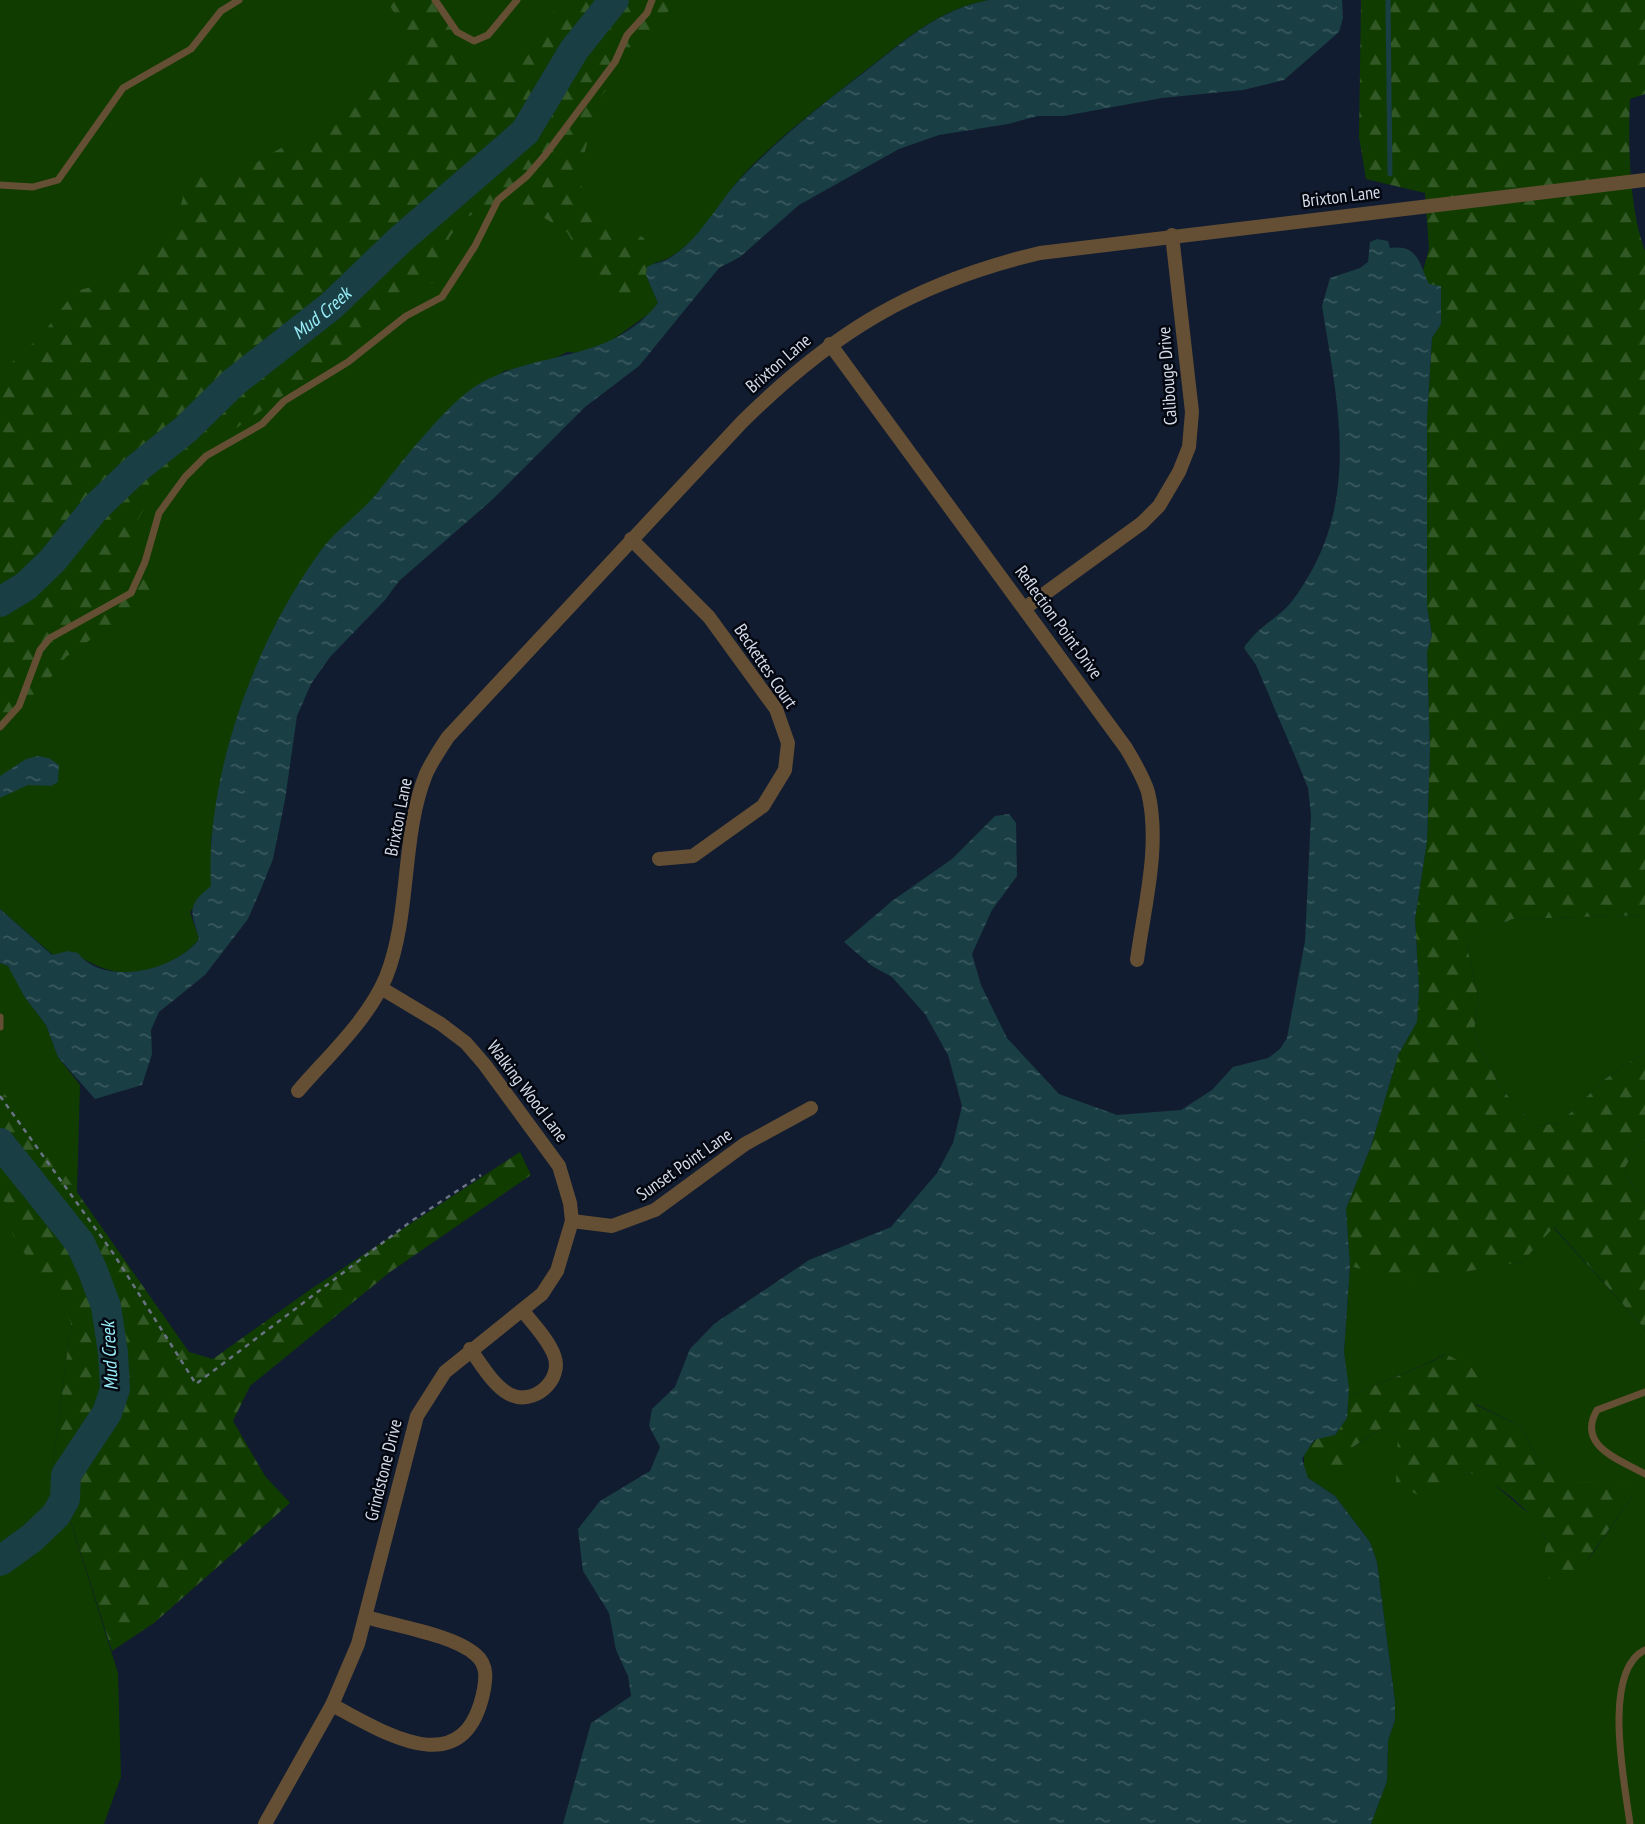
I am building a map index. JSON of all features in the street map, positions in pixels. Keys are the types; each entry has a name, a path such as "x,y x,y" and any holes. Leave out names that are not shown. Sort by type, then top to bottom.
{"street":[{"name":"Brixton Lane","path":"298,1091 369,1007 380,988 395,944 419,799 434,758 467,712 741,422 790,374 830,344 911,297 993,265 1040,253 1645,180"},
{"name":"Calibouge Drive","path":"1025,608 1142,523 1159,506 1180,472 1189,447 1192,412 1172,235"},
{"name":"Reflection Point Drive","path":"830,344 1126,748 1147,790 1152,849 1137,960"},
{"name":"Beckettes Court","path":"631,539 709,617 776,709 788,743 785,770 763,806 693,856 659,859"},
{"name":"Walking Wood Lane","path":"380,988 450,1030 466,1043 485,1065 559,1166 570,1203 572,1222"},
{"name":"Sunset Point Lane","path":"572,1222 612,1226 655,1210 745,1144 811,1108"},
{"name":"Grindstone Drive","path":"265,1824 332,1705 358,1644 417,1416 445,1372 470,1349 542,1294 557,1271 566,1249 572,1222"},
{"path":"470,1349 508,1393 523,1398 539,1393 554,1376 554,1354 523,1311"},
{"path":"332,1705 407,1742 430,1745 443,1744 460,1734 474,1717 481,1702 485,1686 483,1664 469,1648 366,1617"}],"lane":[{"path":"0,185 33,187 58,180 123,88 191,48 221,11 239,0"},
{"path":"435,0 457,32 474,41 488,35 517,0"},
{"path":"0,727 19,706 40,650 50,638 131,593 145,562 159,513 185,477 206,456 262,424 284,401 348,362 406,316 442,297 475,246 498,200 520,183 546,154 615,61 627,35 647,13 652,0"},
{"path":"0,1017 0,1027"},
{"path":"1645,1392 1597,1410 1590,1430 1594,1441 1604,1451 1645,1474"},
{"path":"1630,1824 1621,1746 1620,1690 1633,1659 1645,1650"}],"path":[{"path":"0,1096 113,1253 196,1384 410,1222 481,1175"}],"green space":[{"path":"0,0 989,0 952,11 918,30 771,148 744,174 693,239 669,258 654,263 646,275 658,303 650,313 604,346 581,353 567,352 547,362 504,371 450,411 370,502 321,550 271,638 223,770 211,839 211,886 190,912 199,939 181,955 158,967 120,972 68,954 53,955 0,909"},
{"path":"386,0 443,0 462,60 486,85 564,0 677,0 599,99 584,155 572,174 607,220 644,238 649,257 654,263 647,267 646,275 654,295 633,303 616,303 594,281 567,232 525,206 507,206 464,217 449,238 448,257 436,282 388,297 382,318 285,394 159,482 136,523 130,546 134,567 154,570 161,588 138,614 97,635 66,657 0,747 0,373 42,335 75,291 103,284 129,272 162,246 173,230 183,197 172,173 225,176 245,169 368,97 396,64 410,37"},
{"path":"1361,0 1645,0 1645,94 1630,99 1629,136 1633,196 1645,251 1645,915 1512,919 1466,942 1478,996 1474,1035 1500,1087 1535,1126 1560,1123 1605,1079 1645,1052 1645,1140 1636,1148 1623,1171 1645,1202 1645,1329 1554,1227 1522,1262 1404,1282 1350,1266 1346,1209 1371,1146 1398,1055 1417,1022 1419,990 1415,919 1427,841 1430,749 1427,652 1432,635 1427,607 1427,418 1432,338 1441,324 1423,271 1429,249 1425,193 1366,179 1359,137"},
{"path":"1645,915 1645,1052 1605,1079 1560,1123 1535,1126 1500,1087 1474,1035 1478,996 1466,942 1512,919"},
{"path":"0,963 8,966 16,977 24,996 46,1025 58,1057 80,1085 74,1300 53,1465 118,1673 121,1777 104,1824 0,1824"},
{"path":"0,1088 37,1135 189,1352 213,1359 311,1289 520,1152 531,1175 390,1272 250,1386 233,1421 265,1476 290,1503 154,1623 112,1651 53,1465 71,1323 56,1291 20,1248 12,1233 15,1210 0,1198"},
{"path":"1645,1140 1645,1202 1623,1171 1636,1148"},
{"path":"1553,1227 1645,1329 1645,1824 1371,1824 1387,1781 1388,1741 1395,1720 1377,1562 1370,1542 1335,1496 1308,1478 1304,1472 1304,1453 1321,1469 1380,1429 1398,1435 1399,1460 1425,1498 1470,1473 1485,1477 1539,1522 1546,1542 1596,1571 1588,1560 1634,1494 1634,1483 1561,1483 1536,1457 1522,1427 1476,1404 1445,1354 1348,1397 1344,1352 1350,1266 1404,1281 1522,1262"},
{"path":"1446,1354 1472,1368 1482,1384 1476,1405 1522,1427 1536,1457 1561,1482 1634,1483 1634,1494 1588,1559 1596,1571 1561,1580 1540,1577 1545,1548 1541,1530 1514,1499 1480,1477 1470,1473 1425,1499 1396,1483 1398,1435 1380,1429 1353,1447 1343,1468 1321,1469 1304,1453 1319,1436 1335,1435 1347,1418 1348,1397"}],"water":[{"path":"989,0 1342,0 1343,18 1339,32 1284,80 1243,90 1162,98 1064,116 1038,116 1008,124 939,135 899,149 799,205 740,257 719,268 639,366 585,407 492,500 399,581 385,600 330,657 311,684 297,716 273,859 248,919 205,975 159,1012 151,1030 152,1054 142,1085 95,1099 58,1057 46,1025 24,996 8,966 0,963 0,909 52,955 68,951 78,953 90,964 105,970 140,971 158,966 189,950 199,939 193,915 194,904 211,886 211,844 216,800 239,712 274,627 325,545 371,500 426,434 467,392 502,373 596,346 639,323 658,303 646,275 647,267 666,260 689,242 735,184 773,147 831,98 921,29 953,11"},
{"path":"1377,239 1388,241 1390,248 1412,252 1420,262 1429,284 1441,286 1441,324 1432,338 1427,418 1427,607 1432,635 1427,652 1430,749 1427,841 1415,919 1419,990 1417,1022 1398,1055 1371,1146 1346,1209 1350,1266 1344,1352 1349,1388 1347,1418 1335,1435 1314,1440 1302,1459 1308,1478 1335,1496 1370,1542 1377,1562 1395,1720 1388,1741 1387,1781 1371,1824 563,1824 591,1723 631,1696 628,1676 616,1650 609,1613 583,1571 578,1529 600,1501 650,1471 660,1447 649,1426 652,1409 675,1387 690,1349 714,1324 809,1260 891,1227 937,1173 953,1143 962,1106 948,1055 925,1014 892,977 872,966 844,942 892,901 952,859 995,816 1009,814 1016,823 1017,876 992,910 972,954 981,985 1007,1038 1059,1094 1117,1115 1181,1110 1212,1090 1233,1067 1268,1058 1280,1049 1287,1038 1305,941 1311,815 1308,788 1256,665 1244,648 1258,631 1292,601 1308,577 1324,544 1334,511 1340,444 1338,410 1322,306 1330,278 1360,268 1368,262 1370,242"},
{"path":"38,756 49,758 59,765 58,782 51,786 28,785 0,798 0,776 26,759"}],"waterway":[{"name":"Mud Creek","path":"0,602 26,586 52,561 96,507 136,469 186,429 234,382 331,306 401,239 525,132 574,50 614,0"},
{"path":"1388,0 1390,174"},
{"name":"Mud Creek","path":"0,1143 80,1243 106,1306 115,1389 107,1413 66,1475 65,1499 56,1515 32,1538 0,1561"}]}
